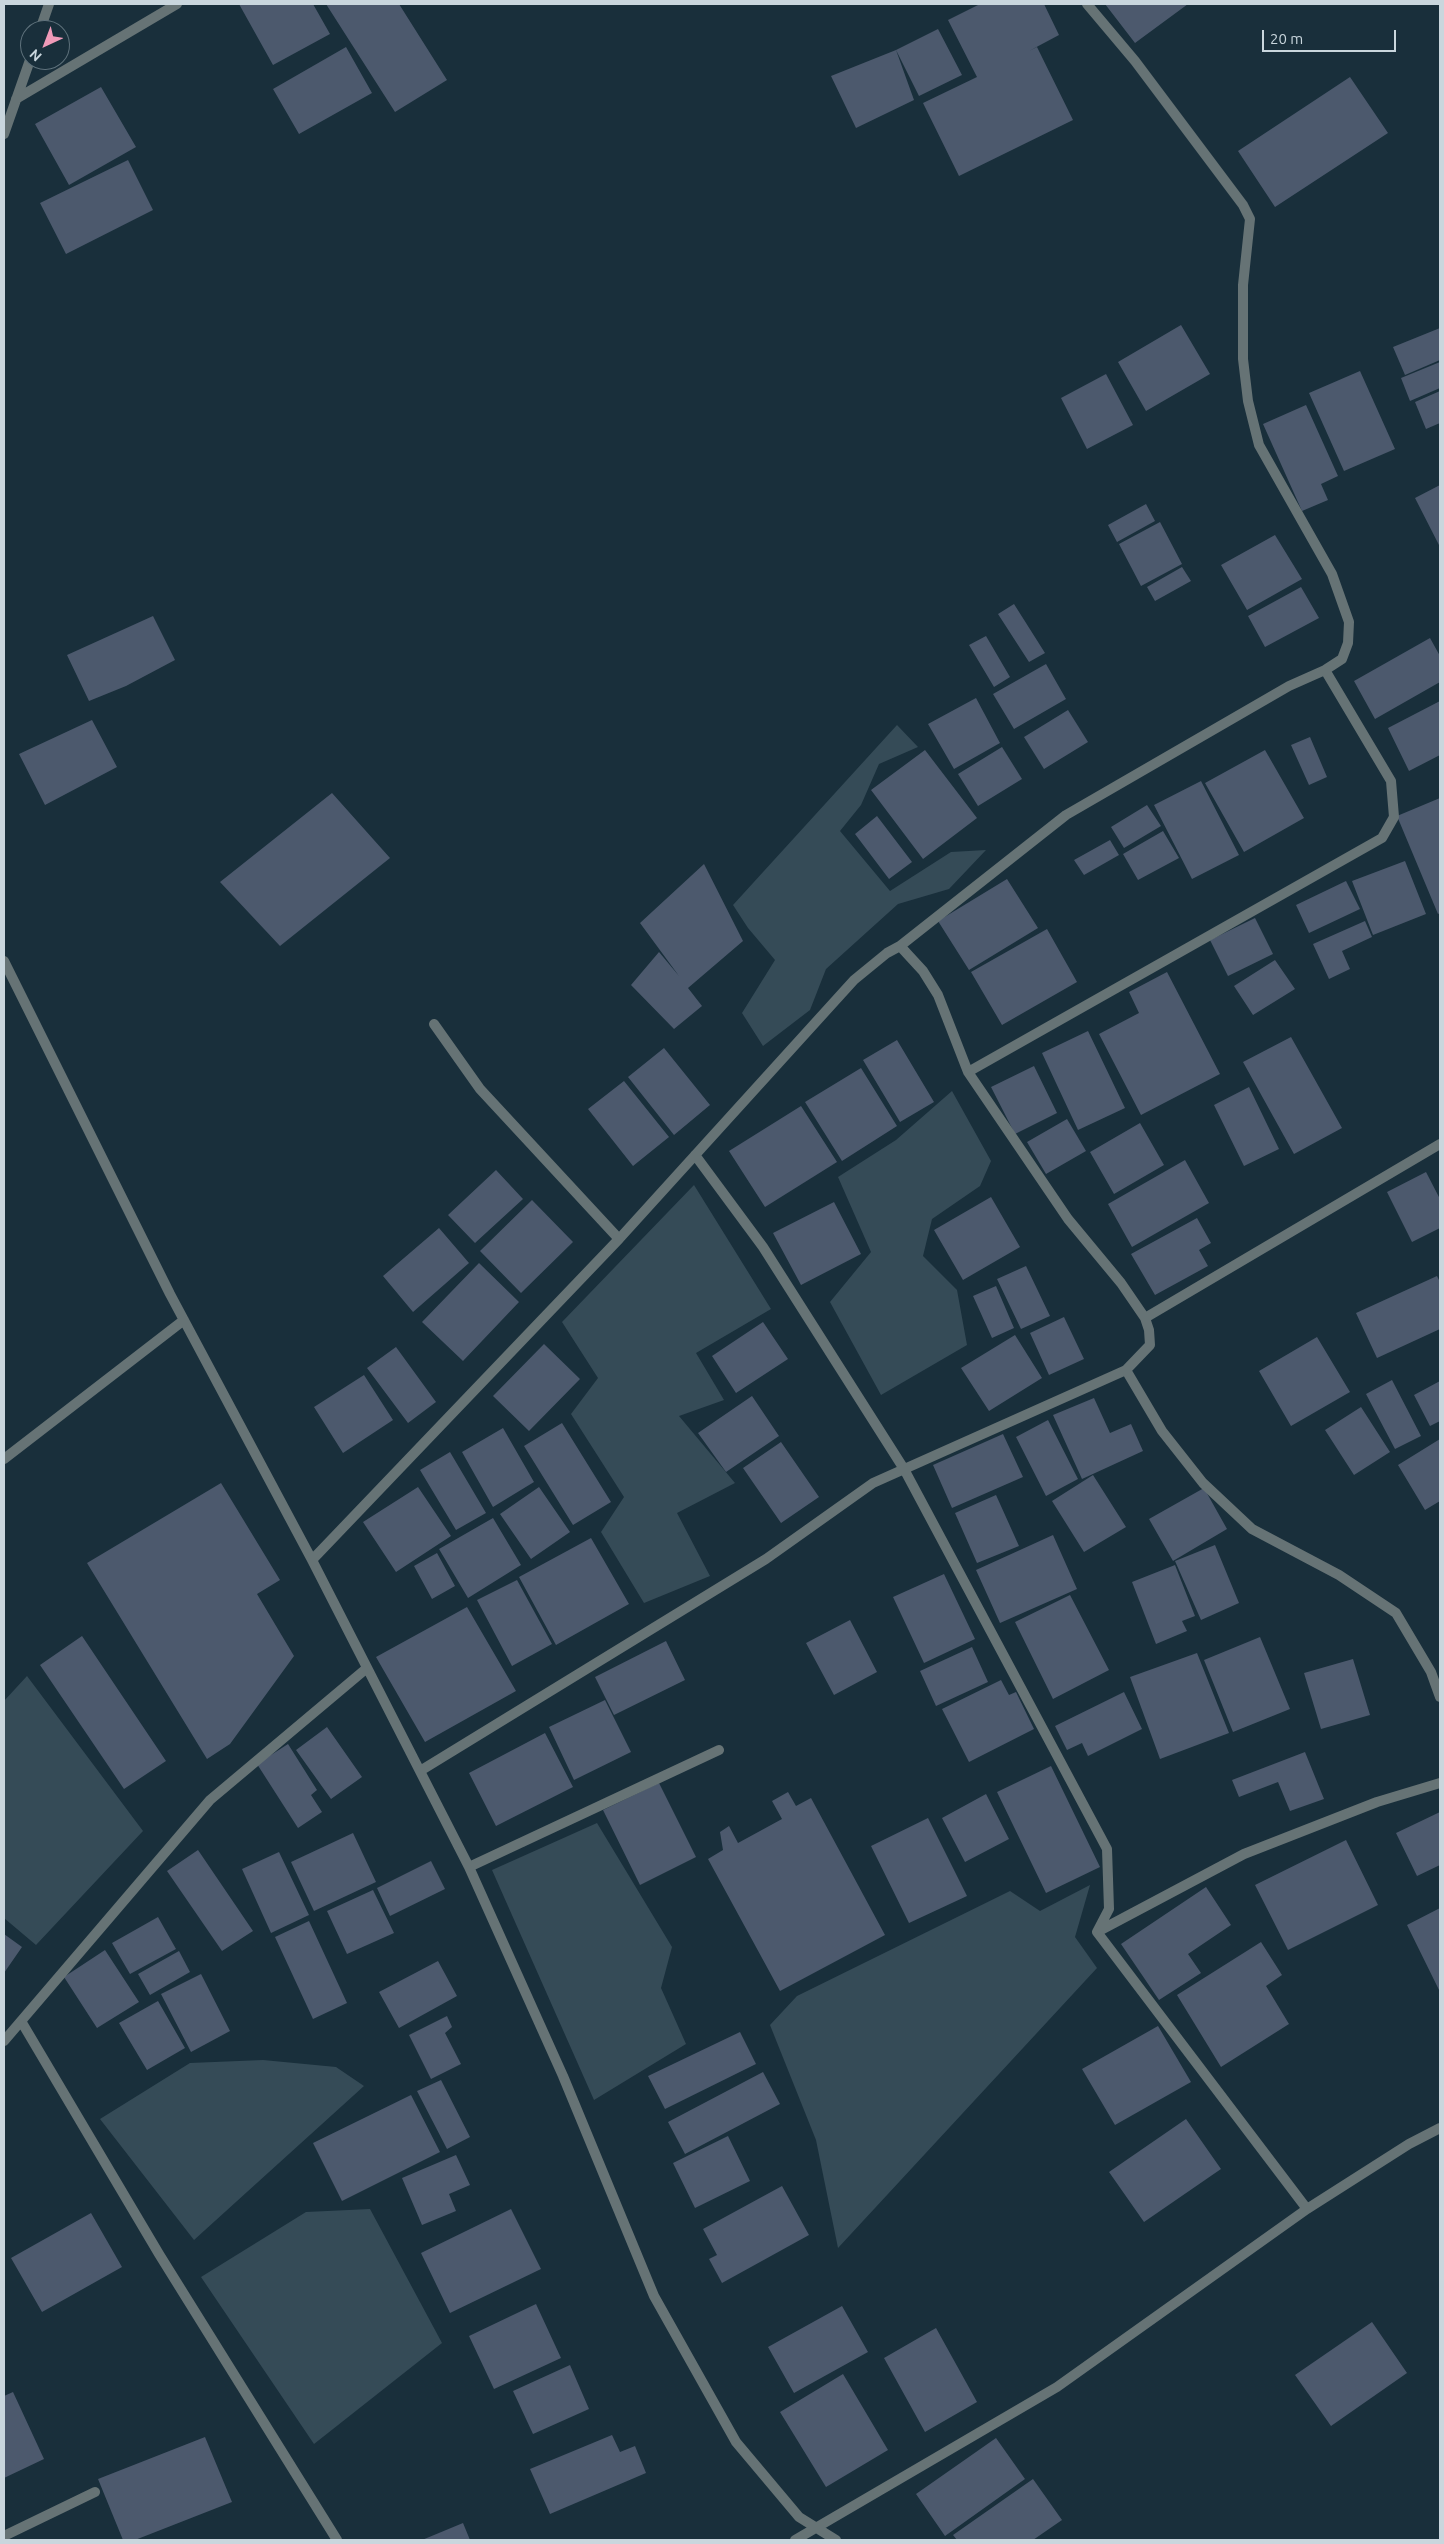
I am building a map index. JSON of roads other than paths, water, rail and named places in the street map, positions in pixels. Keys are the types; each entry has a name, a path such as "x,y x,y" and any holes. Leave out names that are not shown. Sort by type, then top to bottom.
{"street":[{"path":"44,20 50,4"},
{"path":"16,99 177,4"},
{"path":"312,1560 619,1239 854,980 886,953 900,946 1066,815 1289,686 1325,670 1342,659 1348,643 1349,622 1332,574 1259,445 1248,401 1243,359 1243,294 1250,219 1243,205 1135,61 1087,4"},
{"path":"4,134 26,70"},
{"path":"968,1072 1382,838 1394,817 1392,781 1325,670"},
{"path":"420,1771 766,1559 873,1483 1126,1370 1150,1345 1149,1330 1144,1318 1121,1283 1068,1219 968,1072 938,995 923,972 900,946"},
{"path":"4,961 184,1320 312,1560 469,1867 563,2076 654,2296 736,2442 799,2517 836,2540"},
{"path":"434,1024 480,1089 619,1239"},
{"path":"1144,1318 1440,1144"},
{"path":"695,1155 763,1247 904,1469 1107,1849 1109,1909 1097,1932"},
{"path":"4,1459 184,1320"},
{"path":"1126,1370 1162,1431 1203,1483 1252,1529 1338,1575 1396,1613 1431,1672 1440,1697"},
{"path":"4,2041 210,1800 367,1668"},
{"path":"469,1867 719,1750"},
{"path":"1097,1932 1244,1854 1377,1802 1440,1783"},
{"path":"1097,1932 1307,2209"},
{"path":"21,2022 159,2254 338,2540"},
{"path":"795,2540 817,2529 1057,2386 1307,2209 1409,2144 1440,2128"},
{"path":"4,2536 95,2492"}]}
